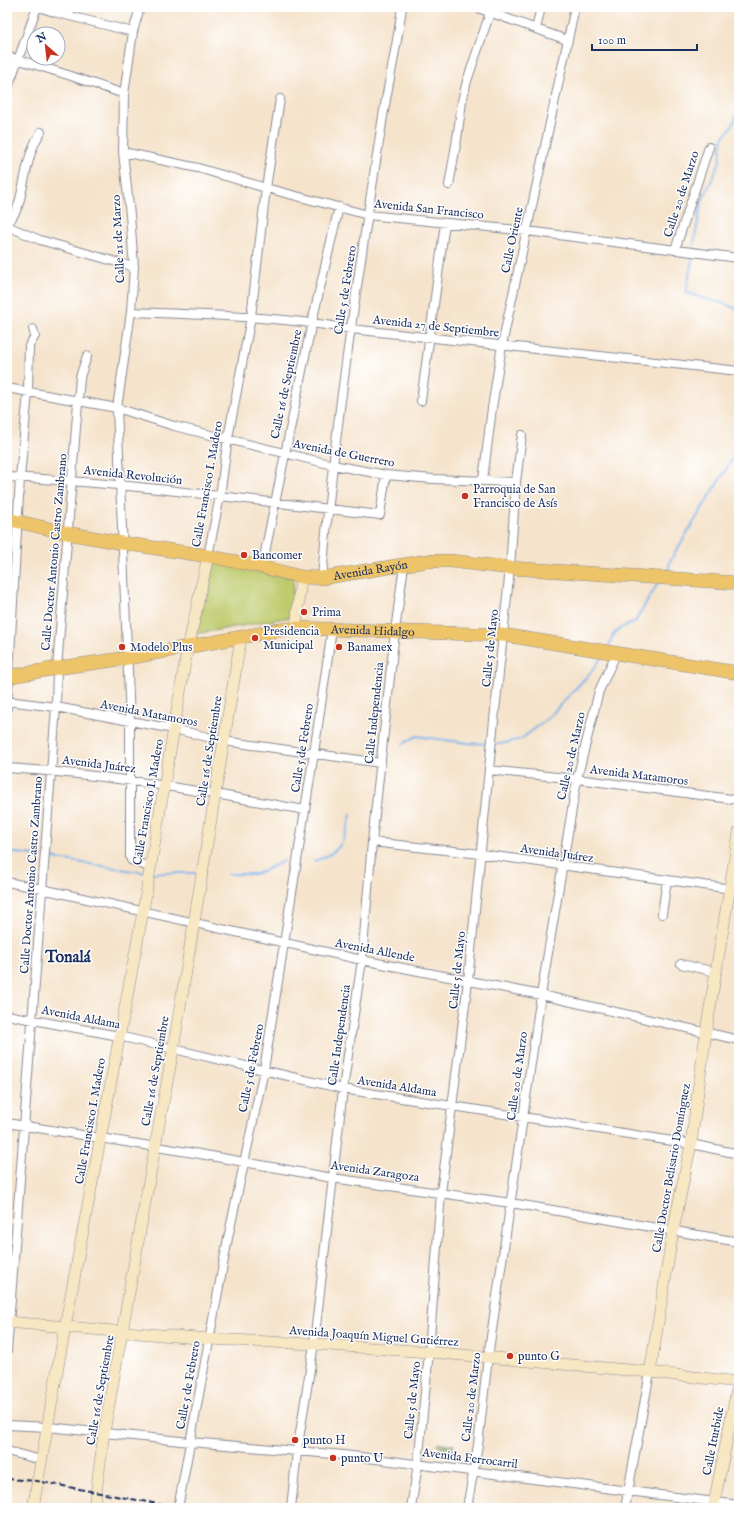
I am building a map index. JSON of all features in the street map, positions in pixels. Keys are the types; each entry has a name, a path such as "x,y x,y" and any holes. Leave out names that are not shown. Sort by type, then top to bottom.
{"main road":[{"name":"Avenida Rayón","path":"13,520 67,533 208,556 262,567 300,577 322,578 428,561 451,561 510,568 739,583"},
{"name":"Calle Francisco I. Madero","path":"33,1508 65,1327 143,911 188,647 208,556"},
{"path":"296,628 300,577"},
{"name":"Avenida Hidalgo","path":"8,677 57,668 128,658 296,628 503,635 739,673"},
{"name":"Calle 16 de Septiembre","path":"94,1508 104,1433 173,1050 241,637"},
{"name":"Calle Doctor Belisario Domínguez","path":"650,1372 673,1231 691,1144 706,1032 716,972 734,889 739,832"},
{"name":"Avenida Joaquín Miguel Gutiérrez","path":"8,1322 209,1339 314,1344 429,1352 739,1381"},
{"name":"Calle Iturbide","path":"714,1505 739,1381"}],"street":[{"path":"7,90 38,7 133,32"},
{"name":"Calle 21 de Marzo","path":"122,543 117,408 131,312 134,267 123,152 124,94 133,32 140,7"},
{"name":"Calle 5 de Febrero","path":"322,578 327,509 351,328 382,120 400,27 402,7"},
{"path":"475,7 492,10 536,29 567,40"},
{"path":"536,29 541,7"},
{"name":"Calle Oriente","path":"483,480 502,345 575,7"},
{"path":"449,185 462,101 467,81 492,10"},
{"path":"7,56 68,74 124,94"},
{"name":"Calle Francisco I. Madero","path":"208,556 220,496 228,438 251,317 266,188 280,100"},
{"path":"41,132 34,142 30,154 18,207 7,226 40,240 134,267"},
{"name":"Calle 20 de Marzo","path":"679,250 709,146"},
{"name":"Avenida San Francisco","path":"123,152 198,168 368,215 527,231 739,258"},
{"name":"Calle 16 de Septiembre","path":"262,567 284,453 312,322 339,207"},
{"path":"422,401 445,223"},
{"name":"Avenida 27 de Septiembre","path":"131,312 251,317 312,322 351,328 739,371"},
{"path":"7,708 13,520 20,478 28,392 29,346 35,336 33,329"},
{"name":"Calle Doctor Antonio Castro Zambrano","path":"7,1351 8,1322 46,846 67,533 80,377 87,356"},
{"name":"Avenida de Guerrero","path":"7,388 117,408 174,426 228,438 333,465 386,475 433,479 516,482"},
{"name":"Calle 5 de Mayo","path":"411,1508 418,1464 429,1352 441,1193 468,981 510,568 516,482 522,434"},
{"name":"Avenida Revolución","path":"7,477 72,481 220,496 380,515 386,475"},
{"path":"122,543 130,721 130,859 149,869"},
{"name":"Calle Independencia","path":"291,1508 297,1452 314,1344 343,1089 362,960 372,842 395,631 404,565"},
{"name":"Calle 5 de Febrero","path":"178,1508 228,1238 264,1070 285,943 332,629"},
{"name":"Calle 20 de Marzo","path":"467,1508 478,1445 488,1357 541,995 577,779 599,691 615,654"},
{"name":"Avenida Matamoros","path":"7,701 56,707 174,729 224,741 381,763"},
{"name":"Avenida Juárez","path":"7,768 51,770 130,780 305,810"},
{"name":"Avenida Matamoros","path":"489,770 577,779 739,800"},
{"name":"Avenida Juárez","path":"372,842 481,854 734,889"},
{"path":"662,914 668,880"},
{"name":"Avenida Allende","path":"7,882 42,888 362,960 541,995 739,1040"},
{"path":"681,964 716,972"},
{"name":"Avenida Aldama","path":"7,1015 119,1036 343,1089 452,1107 523,1116 691,1144 739,1154"},
{"name":"Avenida Zaragoza","path":"7,1123 245,1162 332,1178 511,1203 739,1242"},
{"name":"Calle Doctor Belisario Domínguez","path":"625,1508 650,1372"},
{"name":"Avenida Ferrocarril","path":"7,1425 48,1427 190,1442 344,1455 537,1479 714,1505 739,1505"},
{"path":"7,1451 41,1460"}],"green space":[{"path":"214,561 294,578 291,617 196,634"},
{"path":"439,1442 454,1445 451,1456 441,1455 441,1451 444,1451 444,1448 440,1448 436,1444"}],"waterway":[{"path":"739,15 737,32 739,50"},
{"path":"693,249 701,205 720,161 723,138 734,123 739,108"},
{"path":"693,254 686,292 739,310"},
{"path":"665,572 669,568 670,561 739,448"},
{"path":"609,647 613,635 622,627 635,622 658,583"},
{"path":"494,744 501,744 521,739 548,718 591,672 602,657"},
{"path":"403,744 416,736 467,743 490,744"},
{"path":"314,861 323,858 336,850 344,839 351,815"},
{"path":"7,852 42,856"},
{"path":"46,857 146,873"},
{"path":"228,874 256,874 284,861"},
{"path":"152,873 197,873"}],"railway":[{"path":"7,1479 37,1481 179,1508"}],"place":[{"name":"Parroquia de San Francisco de Asís","path":"465,496"},
{"name":"Bancomer","path":"244,555"},
{"name":"Prima","path":"304,612"},
{"name":"Presidencia Municipal","path":"255,638"},
{"name":"Modelo Plus","path":"122,647"},
{"name":"Banamex","path":"339,647"},
{"name":"punto G","path":"510,1356"},
{"name":"punto H","path":"295,1440"},
{"name":"punto U","path":"333,1458"}],"district":[{"name":"Tonalá","path":"68,956"}]}
